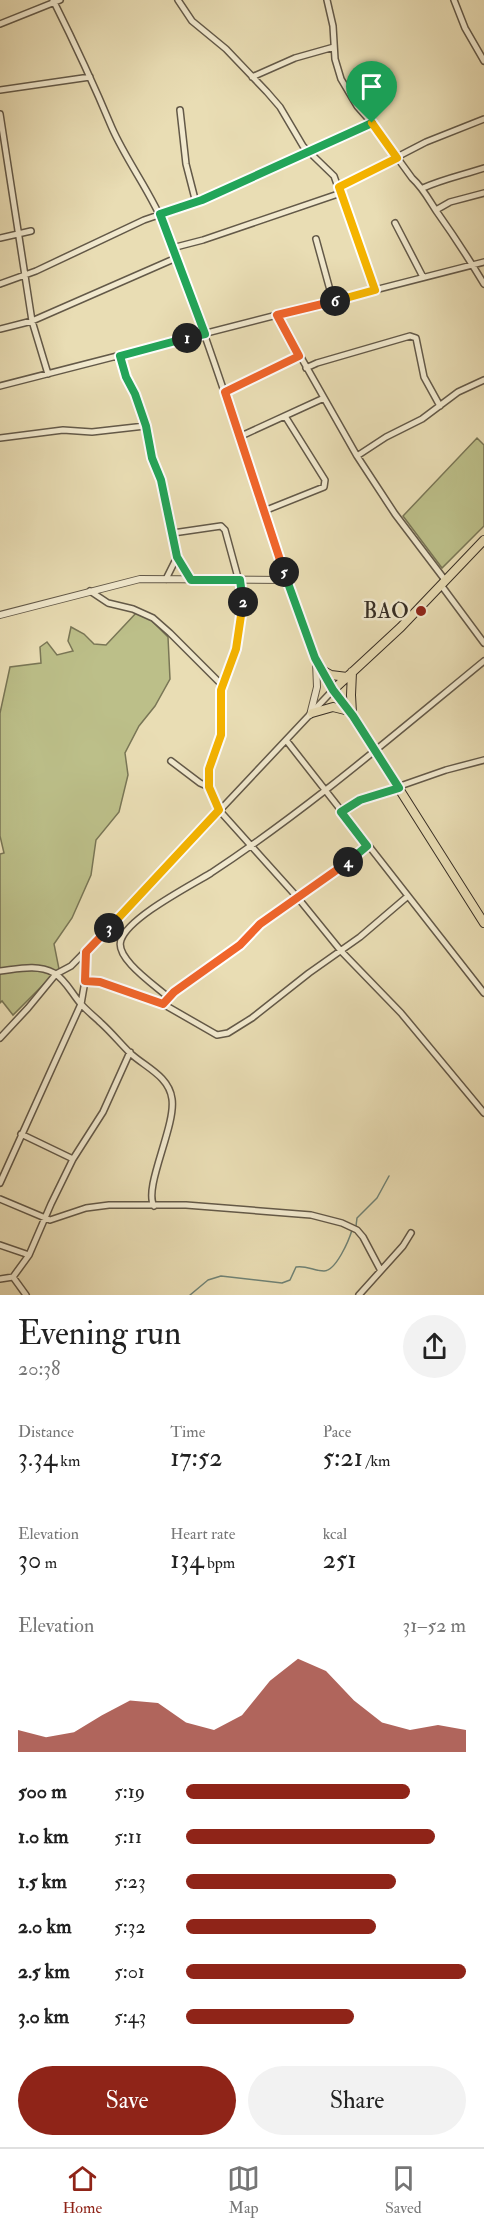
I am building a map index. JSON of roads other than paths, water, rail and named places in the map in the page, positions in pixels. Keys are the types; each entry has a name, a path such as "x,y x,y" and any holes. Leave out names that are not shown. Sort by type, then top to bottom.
{"main road":[{"path":"484,540 394,633 333,690 399,788 484,923"},
{"path":"322,670 331,675 349,675"},
{"path":"349,675 351,714"},
{"path":"311,714 333,707 351,714"}],"street":[{"path":"178,0 192,21 226,49 280,107 297,139 334,176 375,290"},
{"path":"327,0 333,26 335,59 346,88 397,158 423,188 484,284"},
{"path":"454,0 465,28 482,51 484,61"},
{"path":"0,24 56,1 112,128 160,214 205,334 315,658 333,690 86,952 71,966 56,974 0,1038"},
{"path":"252,76 295,58 334,47"},
{"path":"0,90 90,77"},
{"path":"180,110 186,164 196,203"},
{"path":"0,114 32,321 48,374"},
{"path":"172,248 203,240 340,190 433,138 459,131 484,119"},
{"path":"0,284 160,214 196,203 372,123"},
{"path":"423,188 444,178 484,168"},
{"path":"436,210 450,202 484,193"},
{"path":"395,223 423,277"},
{"path":"0,238 31,231"},
{"path":"316,239 333,301"},
{"path":"0,329 32,321 176,258"},
{"path":"0,386 484,262"},
{"path":"277,315 357,456 484,643"},
{"path":"306,368 410,336 416,339 424,377 440,406"},
{"path":"120,356 146,426 152,458 167,500 177,557 191,580"},
{"path":"225,392 299,356"},
{"path":"357,456 386,437 422,419 458,392 484,380"},
{"path":"239,437 324,398"},
{"path":"264,511 312,493 324,487 325,484 308,450 285,416"},
{"path":"0,438 63,430 92,432 146,426"},
{"path":"173,534 221,526 225,530 243,596 239,636 222,686 221,735 209,769 209,787 219,810 298,898 341,951 401,1013 484,1113"},
{"path":"166,579 177,557"},
{"path":"0,615 140,579 287,580"},
{"path":"90,591 108,603 134,609 153,618 222,686"},
{"path":"311,714 317,687 315,658"},
{"path":"168,997 127,960 122,952 121,939 131,927 158,904 202,878 324,790 484,662"},
{"path":"285,740 484,993"},
{"path":"341,812 360,800 446,770 484,760"},
{"path":"171,761 209,787"},
{"path":"163,1004 168,997 240,945 260,924 367,846"},
{"path":"85,981 100,982 163,1004 217,1035 225,1035 246,1022 368,931 408,896"},
{"path":"0,1183 81,1004 86,952"},
{"path":"0,971 38,968 56,974 81,1004 130,1052 164,1081 170,1091 172,1108 150,1195 154,1206"},
{"path":"0,1279 13,1277 29,1255 73,1159 103,1112 130,1052"},
{"path":"21,1134 73,1159"},
{"path":"0,1199 45,1219 57,1219 80,1210 103,1206 186,1205 297,1214 333,1220 357,1230 380,1269"},
{"path":"359,1295 403,1246 411,1233"},
{"path":"0,1245 29,1255"},
{"path":"13,1277 26,1295"}],"waterway":[{"path":"356,1226 357,1218 377,1198 389,1176"},
{"path":"190,1295 208,1280 221,1276 282,1283 290,1280 296,1267 320,1271 329,1270 341,1254 352,1230"}],"place":[{"name":"BAO","path":"421,611"}]}
